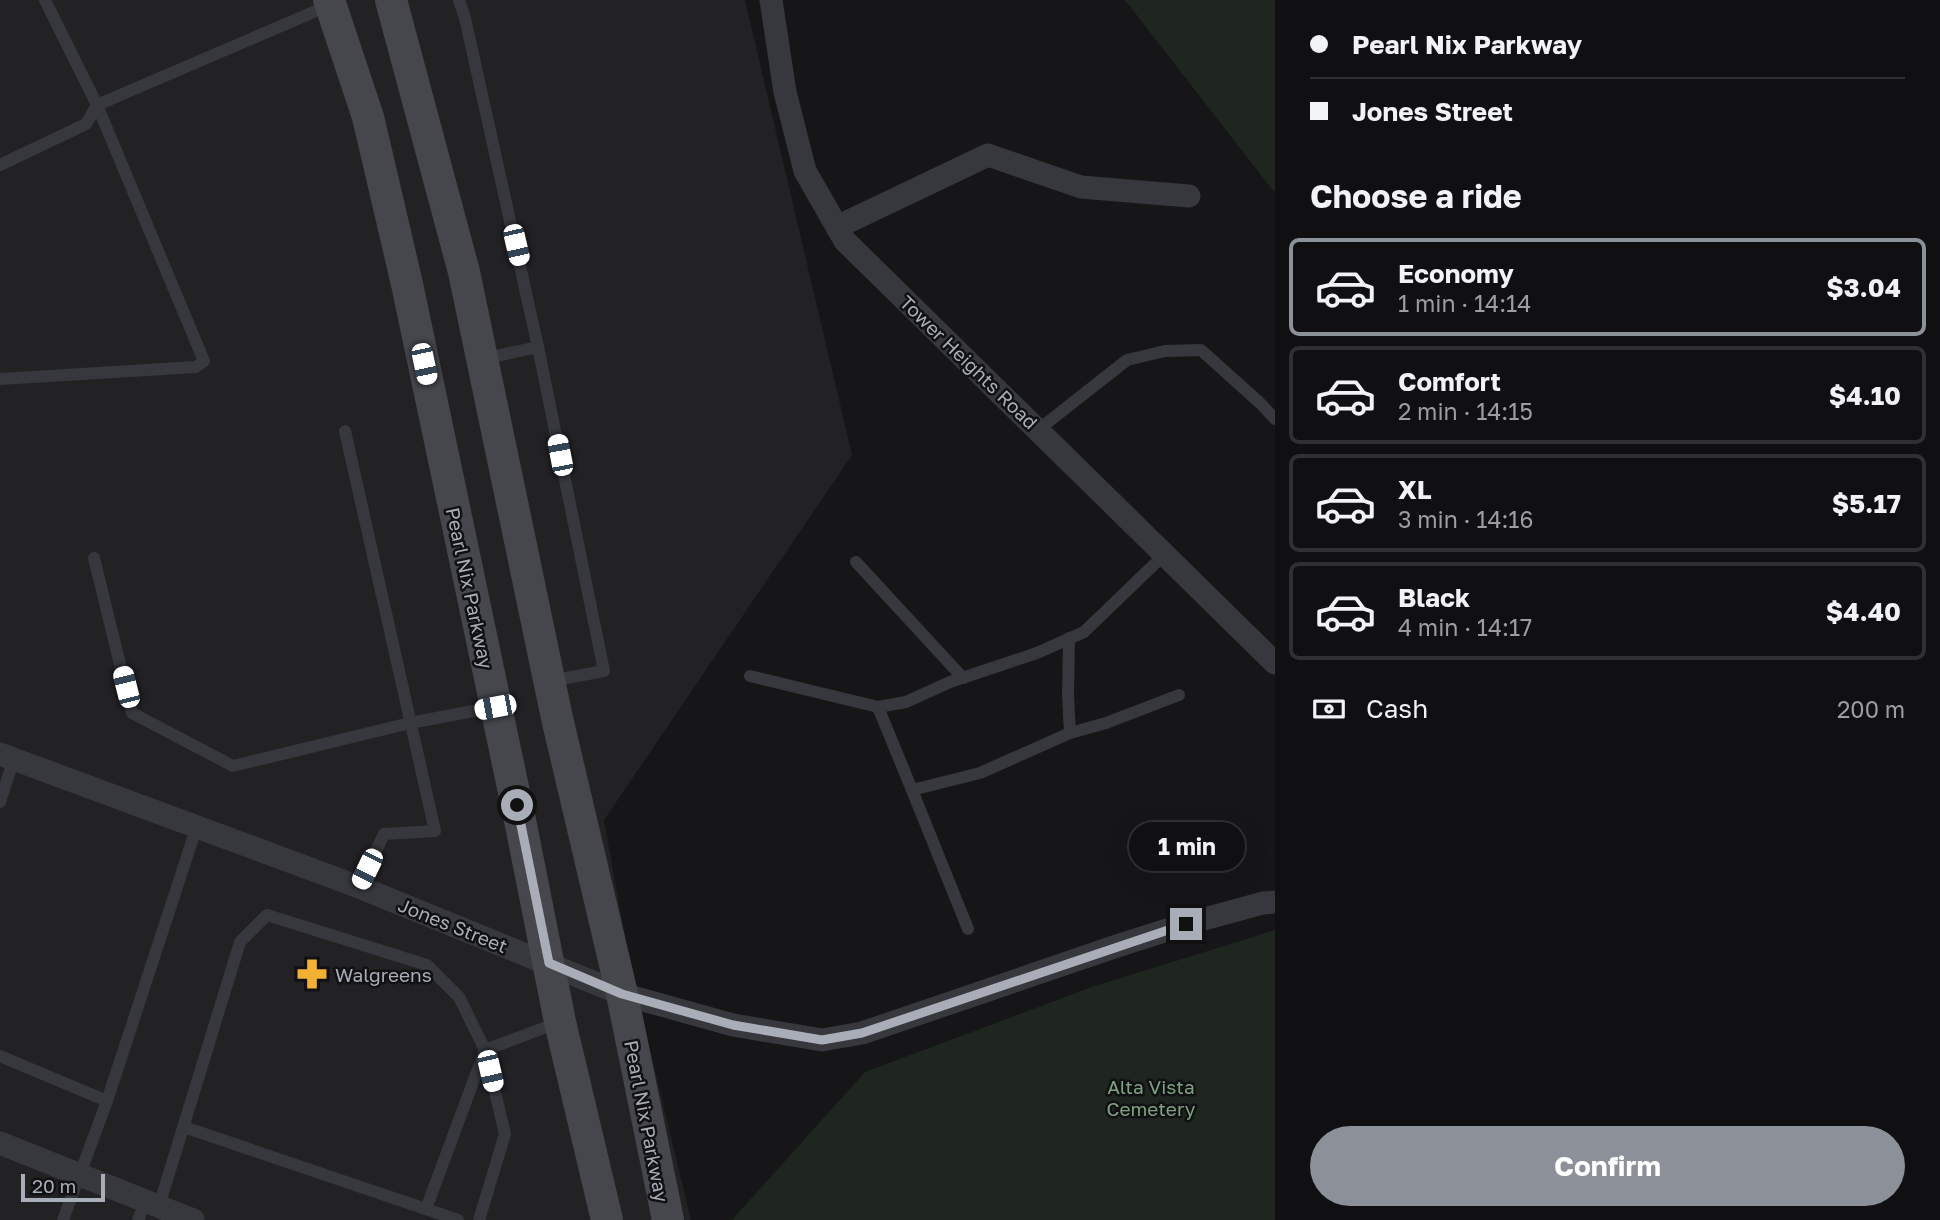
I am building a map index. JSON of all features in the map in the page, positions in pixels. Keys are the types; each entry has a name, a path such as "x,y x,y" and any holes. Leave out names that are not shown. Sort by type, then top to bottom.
{"main road":[{"name":"Pearl Nix Parkway","path":"391,0 464,272 578,812 622,994 668,1220"},
{"name":"Pearl Nix Parkway","path":"334,2 368,117 398,246 560,1022 607,1220"}],"street":[{"name":"Tower Heights Road","path":"771,0 785,92 805,171 845,241 1275,663"},
{"path":"837,227 988,155 1081,187 1189,196"},
{"name":"Jones Street","path":"7,757 359,887 622,994 733,1025 822,1040 862,1033 1186,924 1275,902"},
{"path":"0,1143 80,1174 148,1209 193,1220"}],"lane":[{"path":"0,379 196,367 204,361 97,105 45,0"},
{"path":"459,0 466,18 538,346 604,671 550,681"},
{"path":"0,164 86,124 97,105 334,2"},
{"path":"482,359 538,346"},
{"path":"1038,429 1127,360 1165,351 1201,350 1275,419"},
{"path":"345,431 435,831 384,834 359,887"},
{"path":"750,676 878,707 906,702 963,678 1037,653 1084,632 1165,554"},
{"path":"94,558 132,713 233,766 410,723 495,707"},
{"path":"856,562 963,678"},
{"path":"1069,638 1070,733"},
{"path":"912,790 980,773 1070,733 1106,723 1179,695"},
{"path":"878,707 968,929"},
{"path":"0,802 7,757"},
{"path":"63,1220 107,1101 197,826"},
{"path":"148,1209 184,1127 240,942 267,915 426,965 459,997 485,1050 505,1134 479,1220"},
{"path":"426,1209 485,1050 560,1022"},
{"path":"0,1056 107,1101"},
{"path":"184,1127 458,1220"}],"shaded area":[{"path":"0,0 745,0 852,455 604,820 631,971 691,1220 0,1220"}],"green space":[{"path":"1125,0 1275,0 1275,193"},
{"name":"Alta Vista Cemetery","path":"1275,930 1275,1220 732,1220 865,1072 1092,987"}],"place":[{"name":"Walgreens","path":"312,974"}],"route":[{"path":"517,805 549,963 622,994 733,1025 822,1040 862,1033 1186,924"}]}
